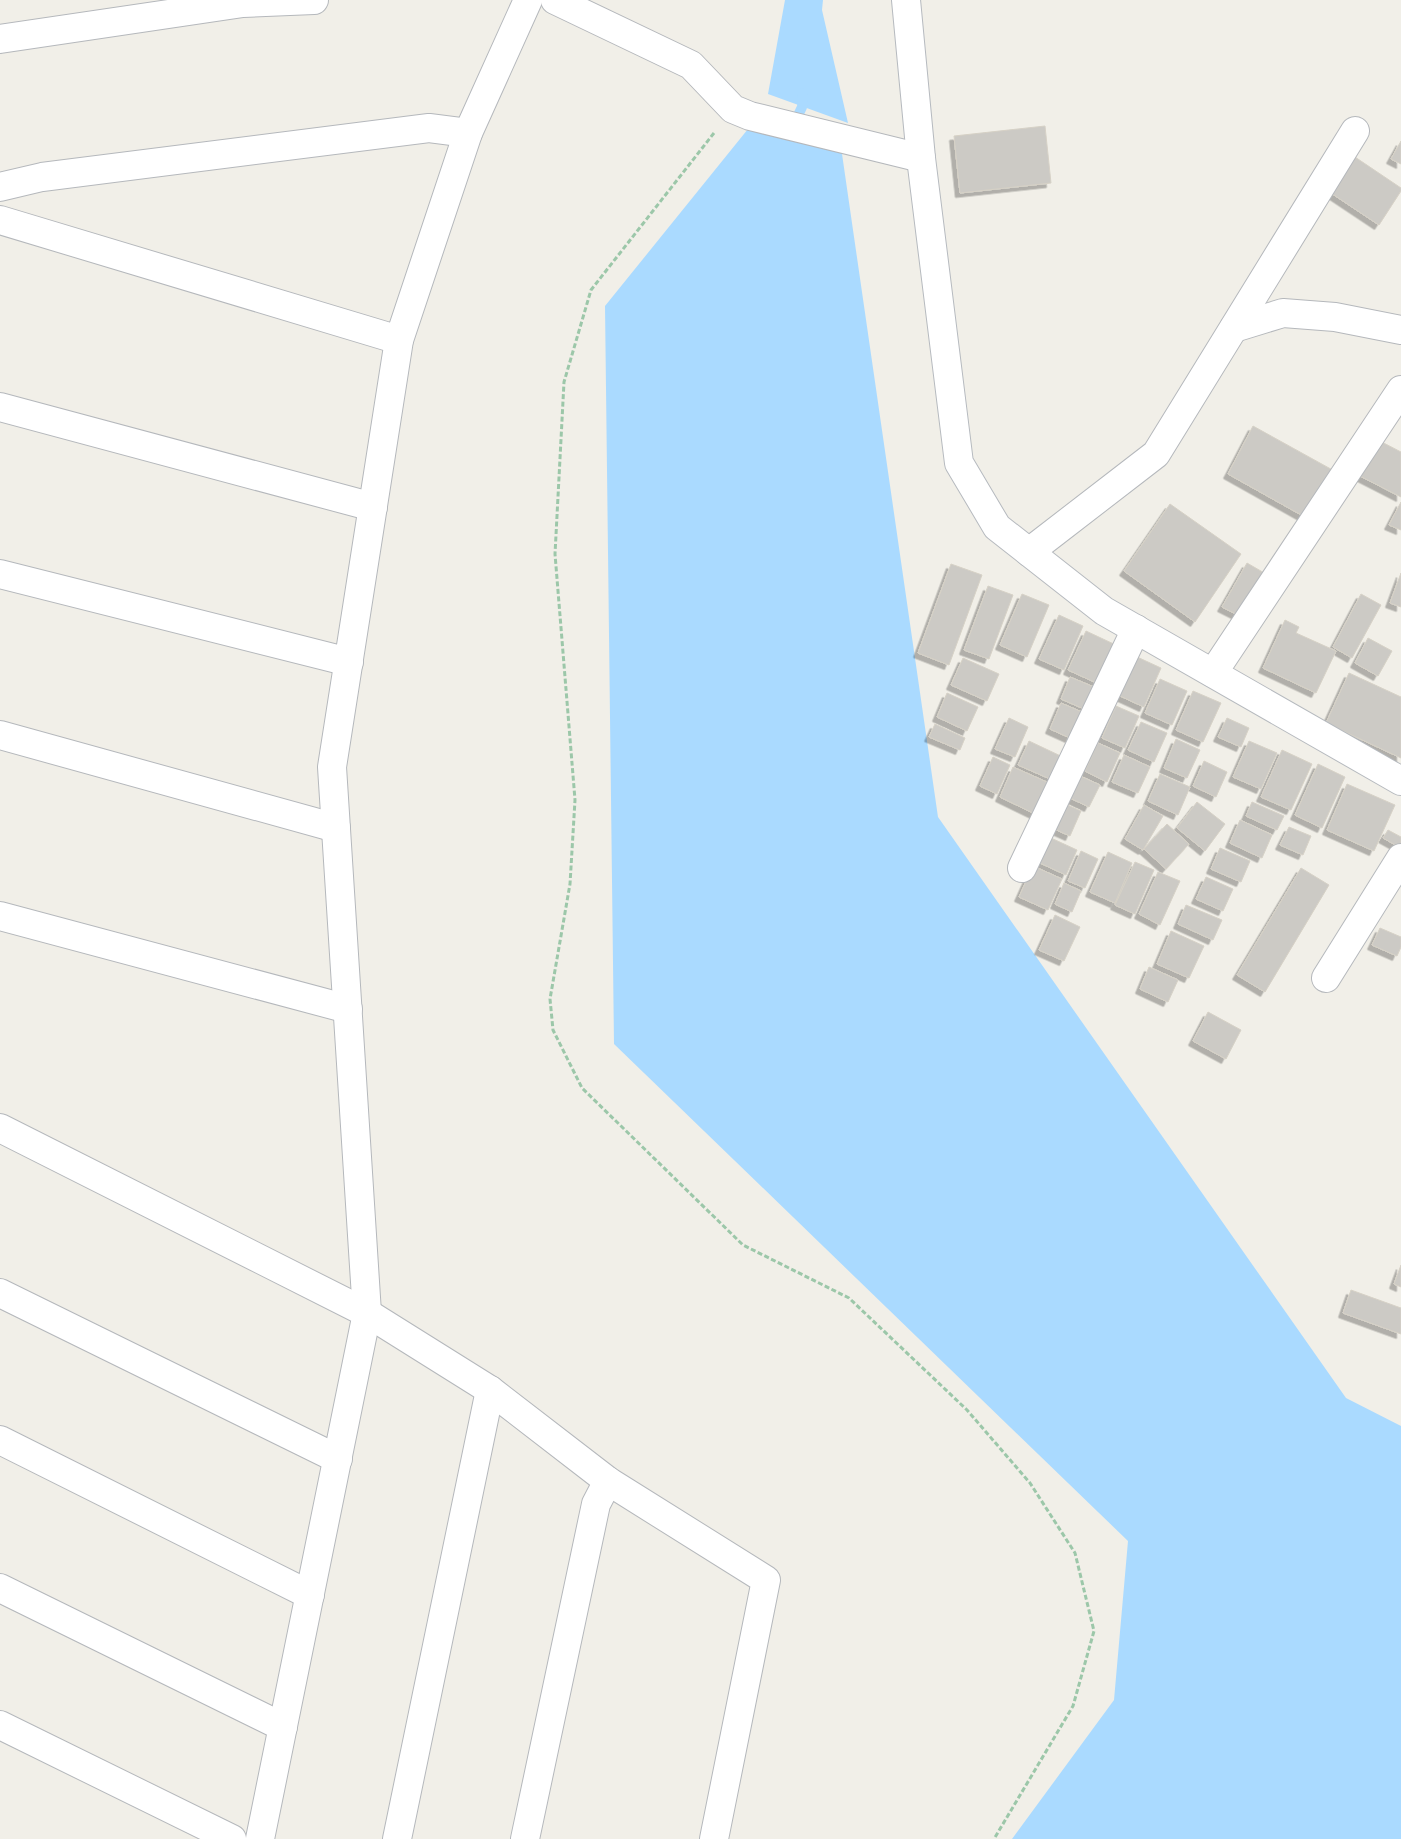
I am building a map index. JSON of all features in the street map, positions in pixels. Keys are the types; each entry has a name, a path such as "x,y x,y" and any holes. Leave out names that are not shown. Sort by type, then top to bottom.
{"street":[{"path":"0,38 240,2 314,0"},
{"path":"260,1839 367,1313 332,767 399,340 468,133 528,0"},
{"path":"555,0 691,65 741,112 922,158"},
{"path":"906,0 922,158 959,463 997,527 1104,611 1401,781"},
{"path":"0,187 42,177 429,128 468,133"},
{"path":"1029,552 1156,454 1355,131"},
{"path":"0,220 399,340"},
{"path":"1234,328 1283,314 1335,317 1401,330"},
{"path":"1213,672 1401,390"},
{"path":"0,407 373,507"},
{"path":"0,574 349,662"},
{"path":"1022,868 1136,629"},
{"path":"0,735 336,828"},
{"path":"1326,978 1401,858"},
{"path":"0,916 348,1009"},
{"path":"0,1128 367,1313 490,1390 608,1481 766,1580 714,1839"},
{"path":"0,1293 338,1459"},
{"path":"397,1839 490,1390"},
{"path":"0,1440 310,1594"},
{"path":"525,1839 596,1504 608,1481"},
{"path":"0,1588 283,1727"},
{"path":"0,1724 232,1839"}],"path":[{"path":"741,112 592,290 564,382 555,554 575,800 570,884 550,998 553,1030 582,1088 744,1245 849,1298 967,1410 1030,1483 1075,1553 1094,1631 1081,1678 1073,1706 994,1839"}],"water":[{"path":"785,0 823,0 822,10 848,123 768,94"},
{"path":"748,129 841,147 938,817 1346,1398 1401,1426 1401,1839 1012,1839 1114,1700 1128,1541 614,1044 605,306"}],"building":[{"path":"1045,126 1051,183 960,193 954,136"},
{"path":"1401,141 1401,164 1391,159"},
{"path":"1355,157 1401,188 1401,191 1379,225 1331,193"},
{"path":"1253,426 1338,473 1312,521 1228,474"},
{"path":"1376,439 1401,452 1401,497 1358,475"},
{"path":"1401,502 1401,530 1389,525"},
{"path":"1170,504 1241,554 1195,622 1124,571"},
{"path":"1247,563 1266,574 1242,617 1222,607"},
{"path":"951,564 982,575 949,665 918,653"},
{"path":"1401,573 1401,607 1390,603"},
{"path":"988,586 1013,595 989,659 964,650"},
{"path":"1022,594 1049,605 1027,657 1000,645"},
{"path":"1361,594 1381,605 1352,658 1333,647"},
{"path":"1059,615 1083,626 1064,670 1039,659"},
{"path":"1285,620 1299,627 1296,633 1336,651 1316,693 1263,668"},
{"path":"1086,631 1118,646 1101,685 1068,670"},
{"path":"1368,638 1392,651 1378,676 1355,663"},
{"path":"1135,656 1161,668 1144,707 1118,695"},
{"path":"963,658 999,674 987,701 951,685"},
{"path":"1349,673 1401,697 1401,758 1326,723"},
{"path":"1070,677 1094,687 1084,709 1061,699"},
{"path":"1160,679 1187,691 1172,725 1145,713"},
{"path":"1193,691 1221,703 1203,742 1176,730"},
{"path":"947,693 978,707 967,731 937,717"},
{"path":"1061,703 1082,712 1070,738 1050,729"},
{"path":"1116,706 1139,716 1125,748 1102,738"},
{"path":"1009,718 1028,727 1015,757 995,749"},
{"path":"1227,718 1249,728 1241,747 1218,737"},
{"path":"1141,722 1167,733 1154,762 1128,750"},
{"path":"935,724 965,738 960,750 929,737"},
{"path":"1176,739 1200,750 1187,778 1164,768"},
{"path":"1029,741 1067,759 1057,782 1018,765"},
{"path":"1249,741 1277,753 1261,789 1233,777"},
{"path":"1098,743 1120,753 1107,782 1085,771"},
{"path":"1282,750 1312,764 1291,810 1261,797"},
{"path":"1124,755 1150,767 1138,793 1112,782"},
{"path":"993,757 1010,765 997,794 980,786"},
{"path":"1204,761 1227,772 1216,797 1193,786"},
{"path":"1318,764 1345,777 1322,828 1295,815"},
{"path":"1013,767 1049,783 1035,814 1000,797"},
{"path":"1160,774 1190,787 1178,815 1148,801"},
{"path":"1080,776 1100,785 1089,807 1070,798"},
{"path":"1347,784 1395,805 1374,851 1327,830"},
{"path":"1197,802 1225,824 1205,851 1177,828"},
{"path":"1252,802 1284,816 1277,830 1246,816"},
{"path":"1063,803 1081,811 1070,836 1052,828"},
{"path":"1144,805 1163,816 1143,850 1125,839"},
{"path":"1240,820 1272,835 1262,858 1230,843"},
{"path":"1167,824 1189,844 1166,869 1144,849"},
{"path":"1289,827 1311,836 1303,855 1280,845"},
{"path":"1388,830 1401,837 1401,848 1383,838"},
{"path":"1051,838 1077,850 1066,875 1040,863"},
{"path":"1220,848 1250,861 1241,882 1211,869"},
{"path":"1081,851 1098,859 1085,888 1068,881"},
{"path":"1108,852 1132,863 1115,903 1090,892"},
{"path":"1135,862 1154,870 1135,914 1115,905"},
{"path":"1033,866 1062,879 1048,910 1019,897"},
{"path":"1301,868 1329,885 1265,992 1237,975"},
{"path":"1158,872 1180,881 1160,925 1139,914"},
{"path":"1206,877 1233,889 1223,911 1196,899"},
{"path":"1064,883 1081,891 1072,912 1055,904"},
{"path":"1186,905 1222,920 1213,940 1178,924"},
{"path":"1055,915 1080,927 1064,961 1039,950"},
{"path":"1380,928 1401,937 1401,947 1397,956 1372,945"},
{"path":"1171,931 1204,946 1189,978 1157,964"},
{"path":"1149,967 1178,980 1168,1002 1140,989"},
{"path":"1208,1012 1241,1030 1226,1059 1193,1041"},
{"path":"1401,1265 1401,1287 1394,1284"},
{"path":"1351,1290 1401,1308 1401,1334 1343,1313"}],"waterway":[{"path":"793,126 802,107 803,93"}]}
